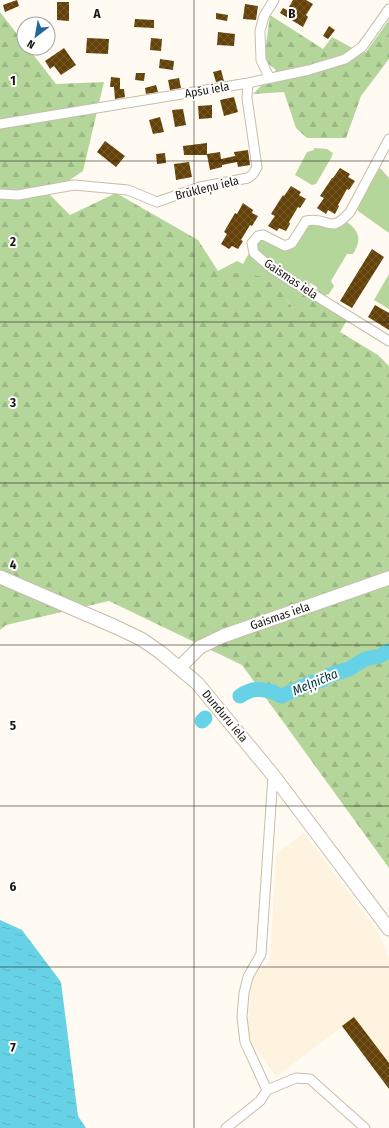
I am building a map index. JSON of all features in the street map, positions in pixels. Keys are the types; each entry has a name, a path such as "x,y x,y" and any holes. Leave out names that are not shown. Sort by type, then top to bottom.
{"street":[{"path":"270,77 261,60 260,31 264,16 274,0"},
{"name":"Apšu iela","path":"0,124 248,83 270,77 309,70 345,59 362,47 389,9"},
{"name":"Brūkleņu iela","path":"0,194 18,195 74,185 128,190 157,202 200,187 248,178 253,174 256,167 247,98 248,83"},
{"name":"Gaismas iela","path":"389,139 350,212 337,224 329,225 315,219 306,221 292,243 285,246 263,235 258,236 252,243 254,253 274,270 389,341"},
{"name":"Dunduru iela","path":"0,577 134,636 160,652 197,683 273,775 389,929"},
{"name":"Gaismas iela","path":"180,668 200,647 223,636 389,578"},
{"path":"267,1090 245,1042 242,1017 244,993 248,977 261,954 273,775"},
{"path":"226,1128 260,1101 267,1090 296,1078 310,1079 365,1128"}],"shaded area":[{"path":"304,833 379,933 389,959 389,1089 342,1027 276,1077 247,1035 252,974 270,962 276,853"}],"green space":[{"path":"0,12 16,33 16,56 34,56 56,84 104,82 83,171 49,194 70,215 116,193 198,240 218,271 266,277 286,295 286,299 293,308 304,293 347,320 340,332 378,355 389,366 389,868 242,665 109,601 6,625 0,630"},
{"path":"270,15 323,49 332,37 356,50 366,52 389,20 389,59 361,96 346,138 307,138 296,128 284,92 253,94 276,70 264,60"},
{"path":"314,148 327,149 333,153 316,184 312,185 295,175 307,152 314,150"},
{"path":"380,168 389,178 389,233 358,211 357,205"},
{"path":"314,222 327,228 335,228 347,222 355,230 358,237 357,245 353,254 347,254 331,281 334,286 329,294 322,296 318,294 317,287 310,283 309,286 305,286 274,267 275,265 257,250 257,242 261,238 284,249 310,223"},
{"path":"249,253 274,275 304,293 294,309 286,299 218,271 237,261 243,264"},
{"path":"389,274 389,309 374,300"}],"water":[{"path":"0,920 22,930 61,982 78,1116 86,1128 0,1128"}],"building":[{"path":"17,0 19,6 5,12 3,5"},
{"path":"293,0 306,0 313,4 306,15 308,17 303,27 280,13 283,8 287,10"},
{"path":"57,2 69,2 69,21 57,20"},
{"path":"245,4 258,6 256,20 243,19"},
{"path":"216,13 228,15 227,21 216,19"},
{"path":"135,19 154,20 154,28 134,27"},
{"path":"329,26 335,30 328,39 323,36"},
{"path":"218,32 235,34 234,46 217,45"},
{"path":"87,38 109,39 108,54 86,53"},
{"path":"151,38 162,39 161,51 150,50"},
{"path":"64,48 76,65 61,75 54,66 50,69 45,61 52,56 56,56 56,53"},
{"path":"160,59 174,61 173,70 159,68"},
{"path":"221,70 224,81 216,82 213,72"},
{"path":"136,73 145,73 144,81 135,80"},
{"path":"111,77 120,78 120,89 124,89 125,97 115,99 114,87 110,87"},
{"path":"179,78 181,88 170,90 168,80"},
{"path":"156,85 158,92 146,94 145,88"},
{"path":"234,97 238,112 224,116 220,100"},
{"path":"212,105 212,118 199,119 198,106"},
{"path":"183,109 186,125 175,127 172,110"},
{"path":"160,117 164,132 153,134 149,120"},
{"path":"105,141 125,156 116,167 97,152"},
{"path":"207,143 207,154 220,152 221,159 235,156 234,152 248,150 250,165 238,167 237,162 222,165 222,167 210,170 207,155 184,155 183,146"},
{"path":"165,153 166,163 157,164 156,154"},
{"path":"189,162 192,177 176,180 174,164"},
{"path":"340,168 350,174 348,177 355,181 349,190 347,189 335,214 328,210 326,214 317,208 324,198 320,196"},
{"path":"291,186 301,192 299,195 306,199 300,208 298,207 289,222 290,224 286,231 279,228 277,231 268,226 275,216 271,214 283,195 284,196"},
{"path":"243,203 253,210 252,213 258,216 252,226 250,225 241,240 243,241 238,249 232,246 229,249 221,244 227,234 224,232 235,213 237,214"},
{"path":"372,249 384,257 352,308 340,301"},
{"path":"375,305 389,313 389,330 368,317"},
{"path":"354,1017 389,1063 389,1089 342,1026"}],"waterway":[{"name":"Meļņička","path":"240,696 248,691 260,689 282,696 310,683 322,680 330,675 349,669 365,659 380,656 389,651"},
{"name":"Meļņička","path":"202,721 205,718"}]}
